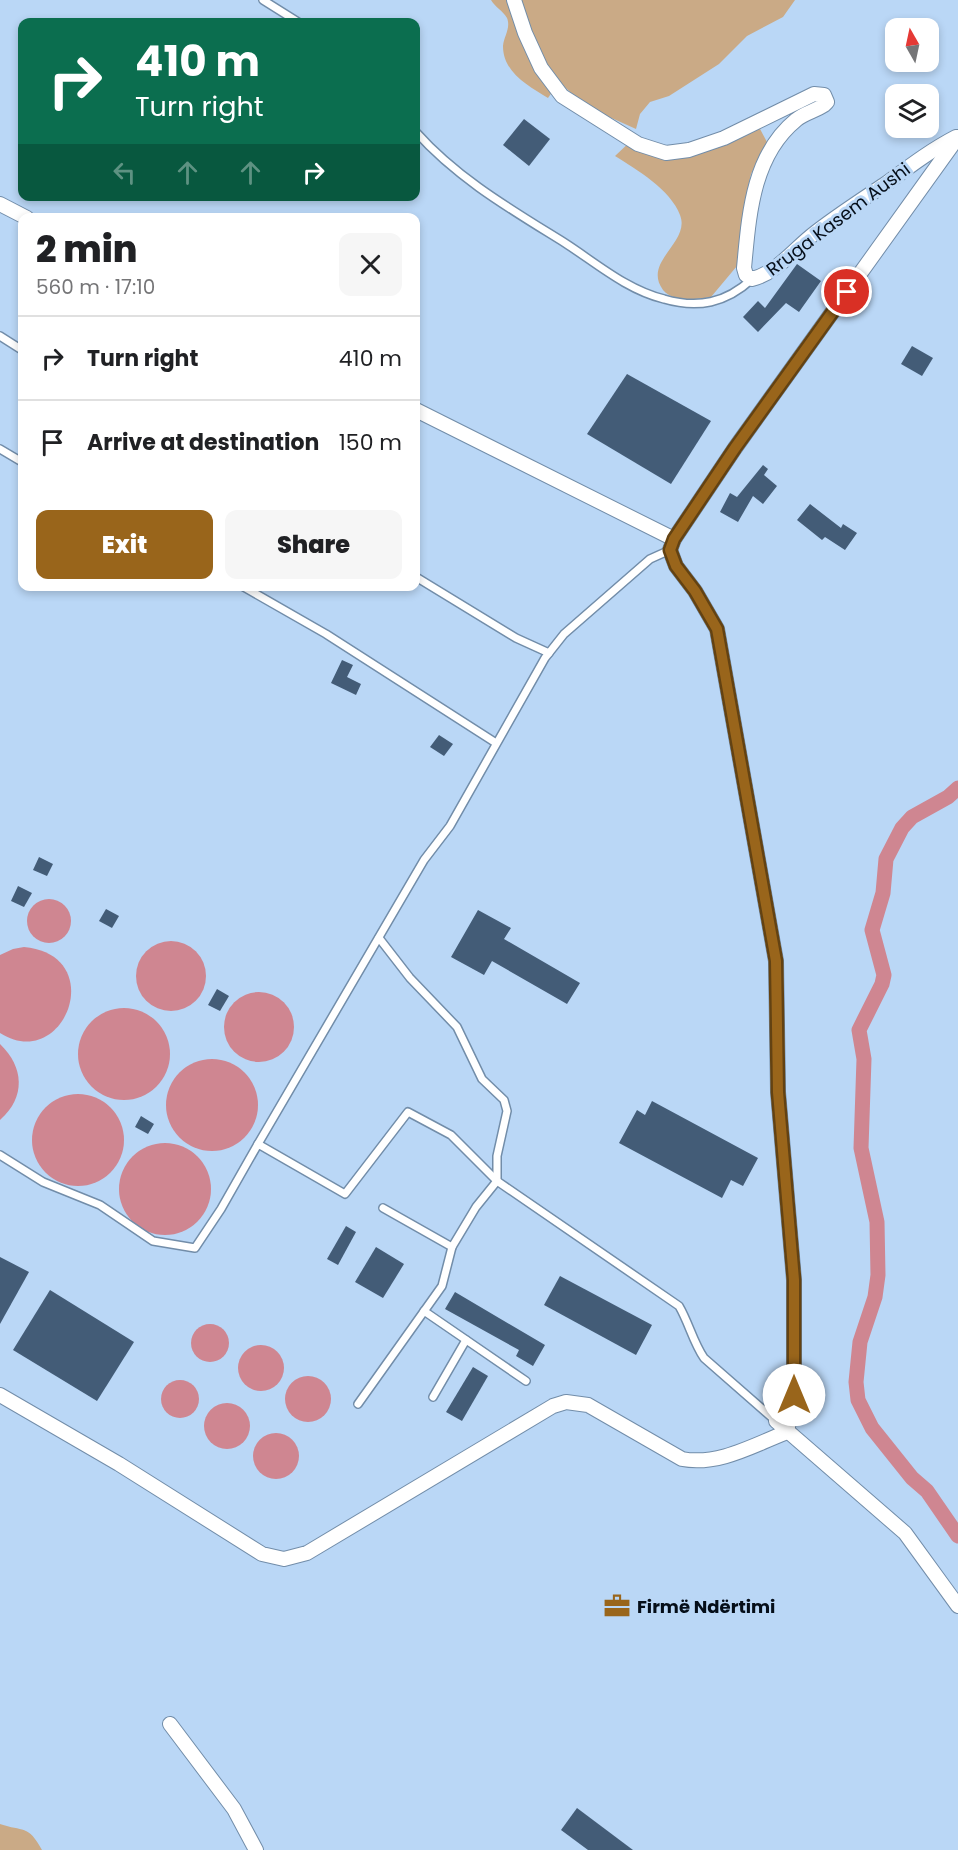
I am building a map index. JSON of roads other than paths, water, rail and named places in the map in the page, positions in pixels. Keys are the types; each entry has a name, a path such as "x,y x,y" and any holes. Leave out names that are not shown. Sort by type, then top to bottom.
{"street":[{"name":"Rruga Kasem Aushi","path":"514,0 525,33 541,68 562,96 638,144 666,153 689,150 724,138 814,94 824,95 826,102 824,105 796,119 774,142 759,176 751,199 744,268 746,275 752,279 771,271 805,240 930,150 958,136"},
{"path":"787,1432 794,1395 794,1280 778,1092 776,961 717,629 695,591 676,566 672,544 735,448 958,136"},
{"path":"0,204 18,213"},
{"path":"420,412 672,544"},
{"path":"0,1395 119,1464 262,1554 284,1559 307,1553 553,1406 567,1402 588,1405 682,1459 696,1461 725,1456 787,1432"},
{"path":"776,1420 787,1432 906,1533 958,1606"},
{"path":"170,1724 234,1809 256,1850"}],"lane":[{"path":"264,0 292,18"},
{"path":"420,136 466,179 636,288 663,299 692,304 729,297 752,279"},
{"path":"0,336 18,347"},
{"path":"0,449 18,460"},
{"path":"0,1155 43,1182 100,1205 153,1241 195,1248 221,1209 424,860 450,826 549,652 564,634 650,559 672,544"},
{"path":"420,579 516,638 549,652"},
{"path":"251,591 326,634 496,743"},
{"path":"358,1404 442,1286 452,1247 476,1206 497,1182 497,1156 507,1111 504,1100 482,1079 458,1027 410,978 379,938"},
{"path":"258,1144 345,1194 408,1112 451,1135 497,1182 679,1306 704,1358 776,1420"},
{"path":"383,1209 452,1247"},
{"path":"424,1311 526,1381"},
{"path":"433,1397 466,1340"}],"waterway":[{"path":"958,788 948,797 912,817 902,828 886,859 883,893 872,930 884,975 882,984 859,1030 864,1059 861,1148 877,1222 878,1275 875,1297 860,1342 856,1382 858,1400 872,1428 912,1478 927,1491 958,1536"}],"place":[{"name":"Firmë Ndërtimi","path":"617,1606"}]}
